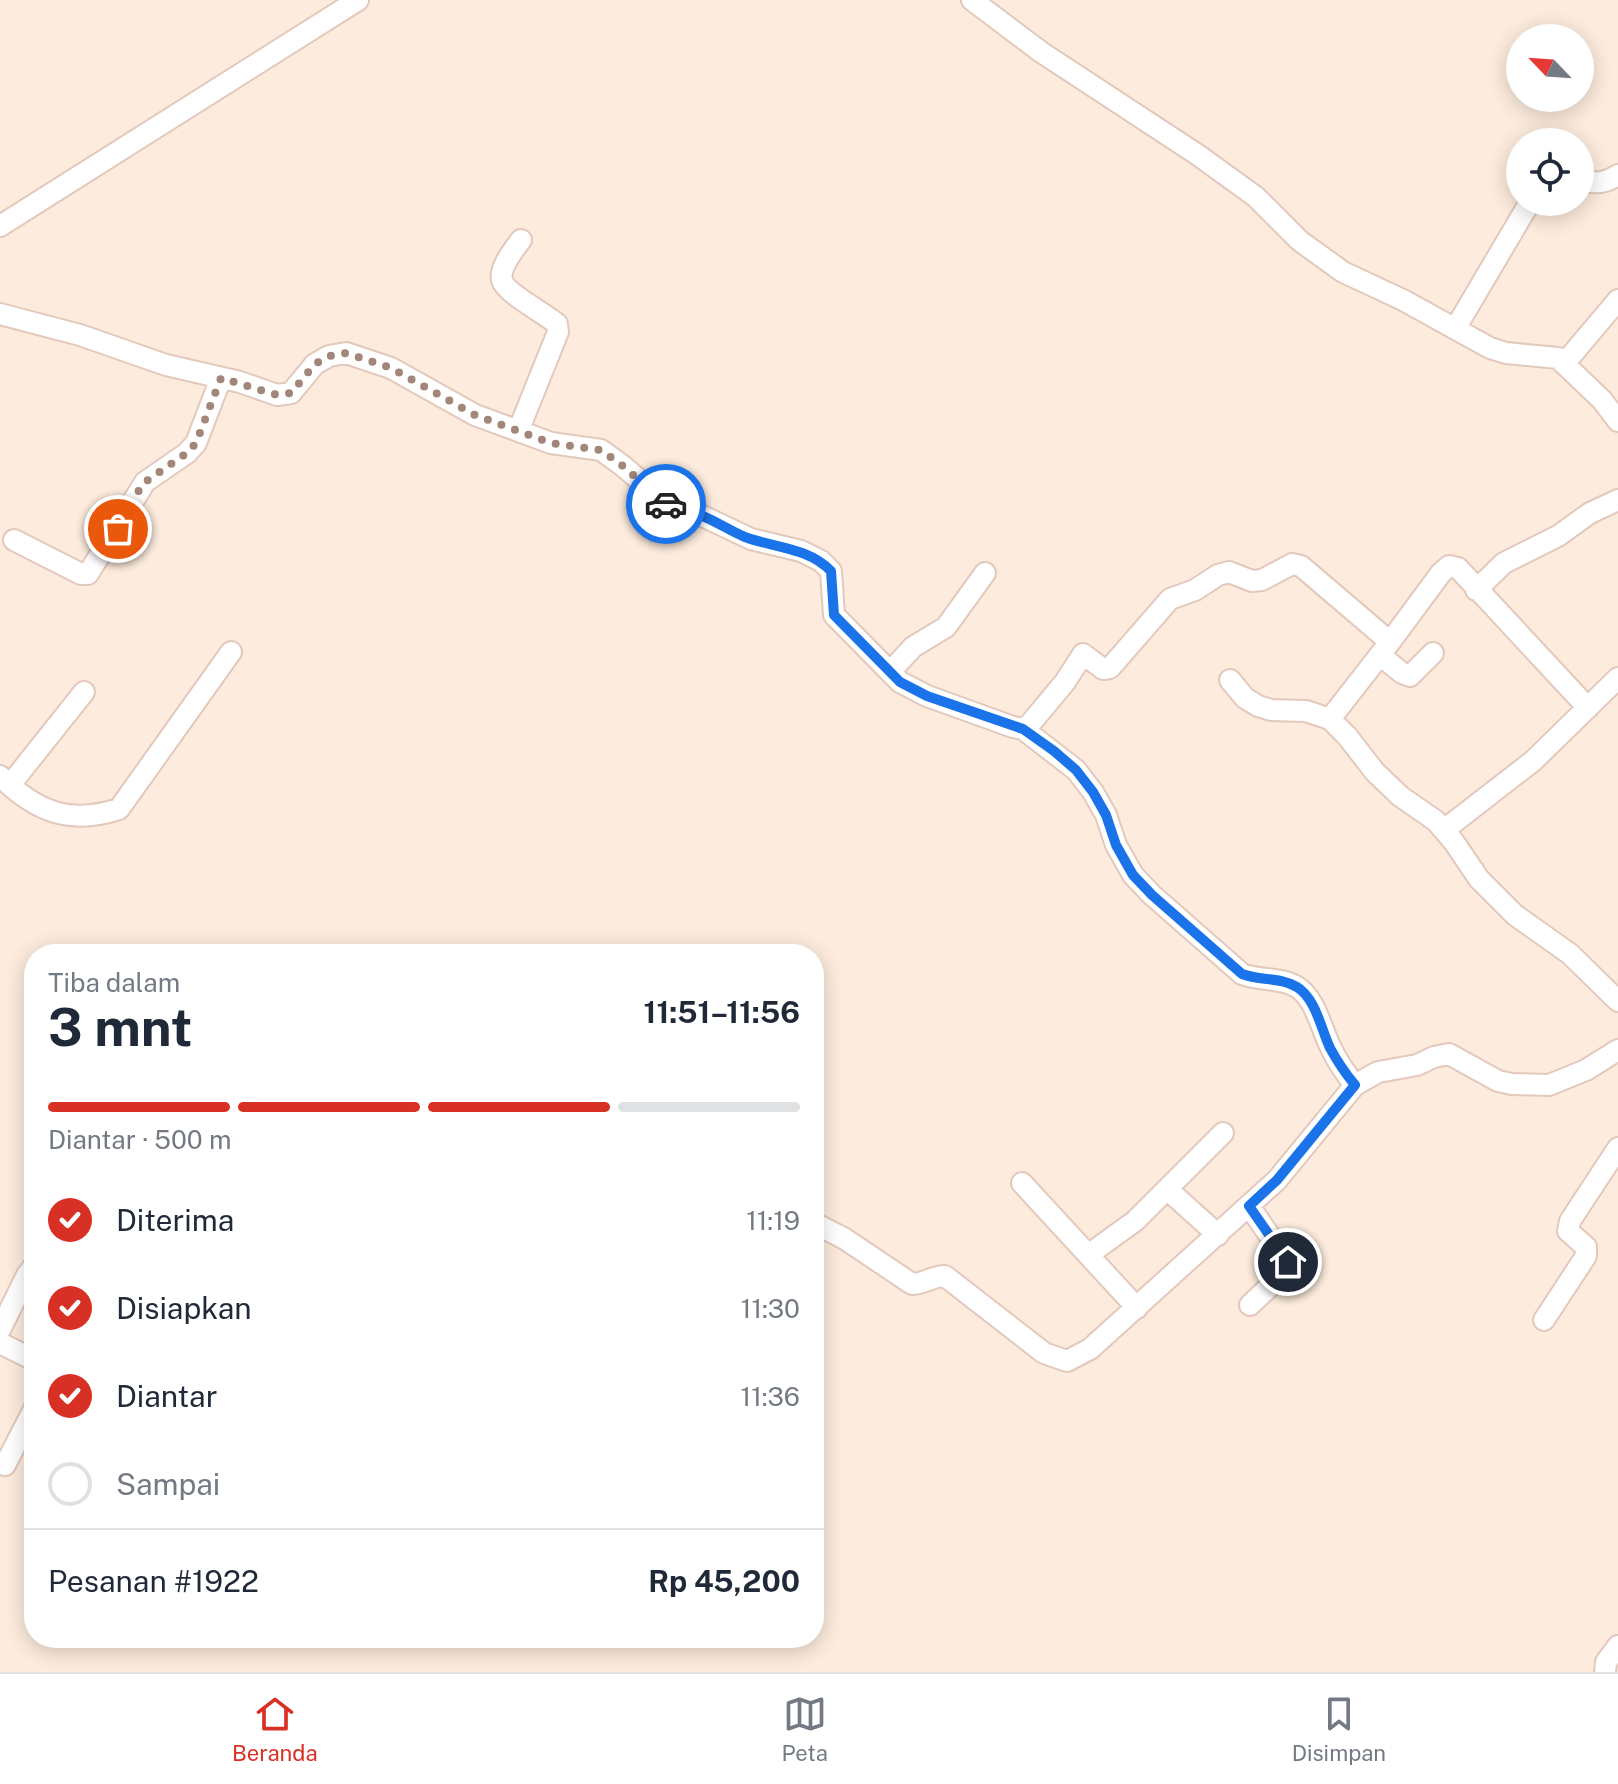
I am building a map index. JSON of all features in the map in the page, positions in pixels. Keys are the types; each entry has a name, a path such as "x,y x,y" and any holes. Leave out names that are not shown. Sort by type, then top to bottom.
{"street":[{"path":"0,226 358,0"},
{"path":"972,0 1041,52 1256,197 1300,241 1343,272 1403,300 1490,348 1506,353 1558,358 1602,400 1618,421"},
{"path":"1594,184 1605,183 1618,175"},
{"path":"1455,329 1522,216"},
{"path":"519,429 558,332 557,324 509,290 502,281 503,271 521,240"},
{"path":"1564,364 1618,300"},
{"path":"0,314 277,395 291,393 315,364 329,356 346,353 391,368 475,415 551,443 601,450 675,511 696,513 751,539 801,551 821,561 831,571 834,615 900,682 927,696 1023,729 1076,770 1106,815 1116,845 1133,875 1242,974 1256,979 1283,980 1300,989 1309,1000 1341,1067 1355,1085"},
{"path":"14,540 81,574 88,574 145,482 187,453 196,443 221,378"},
{"path":"1476,590 1504,563 1558,536 1590,513 1618,500"},
{"path":"1023,729 1065,682 1083,654 1103,669 1110,668 1170,599 1229,572 1252,581 1262,580 1286,565 1301,566 1385,648 1402,673 1410,676 1433,653"},
{"path":"1330,719 1449,566 1458,568 1588,708"},
{"path":"890,672 913,647 946,627 985,573"},
{"path":"84,692 5,780 46,811 73,817 102,815 119,809 231,652"},
{"path":"1444,830 1533,761 1618,678"},
{"path":"1230,680 1245,698 1258,706 1271,710 1306,711 1330,719 1375,772 1444,830 1488,888 1515,915 1570,954 1618,1001"},
{"path":"824,1228 912,1284 921,1284 932,1276 945,1276 1044,1353 1067,1361 1090,1349 1218,1235 1277,1180 1355,1085 1378,1072 1417,1065 1449,1054 1498,1081 1549,1085 1586,1070 1618,1050"},
{"path":"1088,1255 1135,1221 1223,1133"},
{"path":"1544,1320 1586,1256 1586,1247 1568,1231 1570,1221 1618,1148"},
{"path":"1022,1183 1137,1308"},
{"path":"1167,1189 1218,1235"},
{"path":"1249,1206 1288,1262 1283,1274 1250,1305"},
{"path":"0,1330 24,1281"},
{"path":"0,1343 24,1355"},
{"path":"5,1465 24,1428"},
{"path":"1605,1672 1606,1662 1618,1646"}],"way so far":[{"path":"118,529 145,482 187,453 196,443 221,378 277,395 291,393 315,364 329,356 346,353 391,368 475,415 551,443 601,450 666,504"}],"route":[{"path":"666,504 684,514 696,513 734,533 801,551 821,561 831,571 834,615 900,682 927,696 1023,729 1054,751 1076,770 1093,792 1133,875 1152,895 1242,974 1267,981 1283,980 1300,989 1309,1000 1341,1067 1355,1085 1277,1180 1249,1206 1288,1262"}]}
